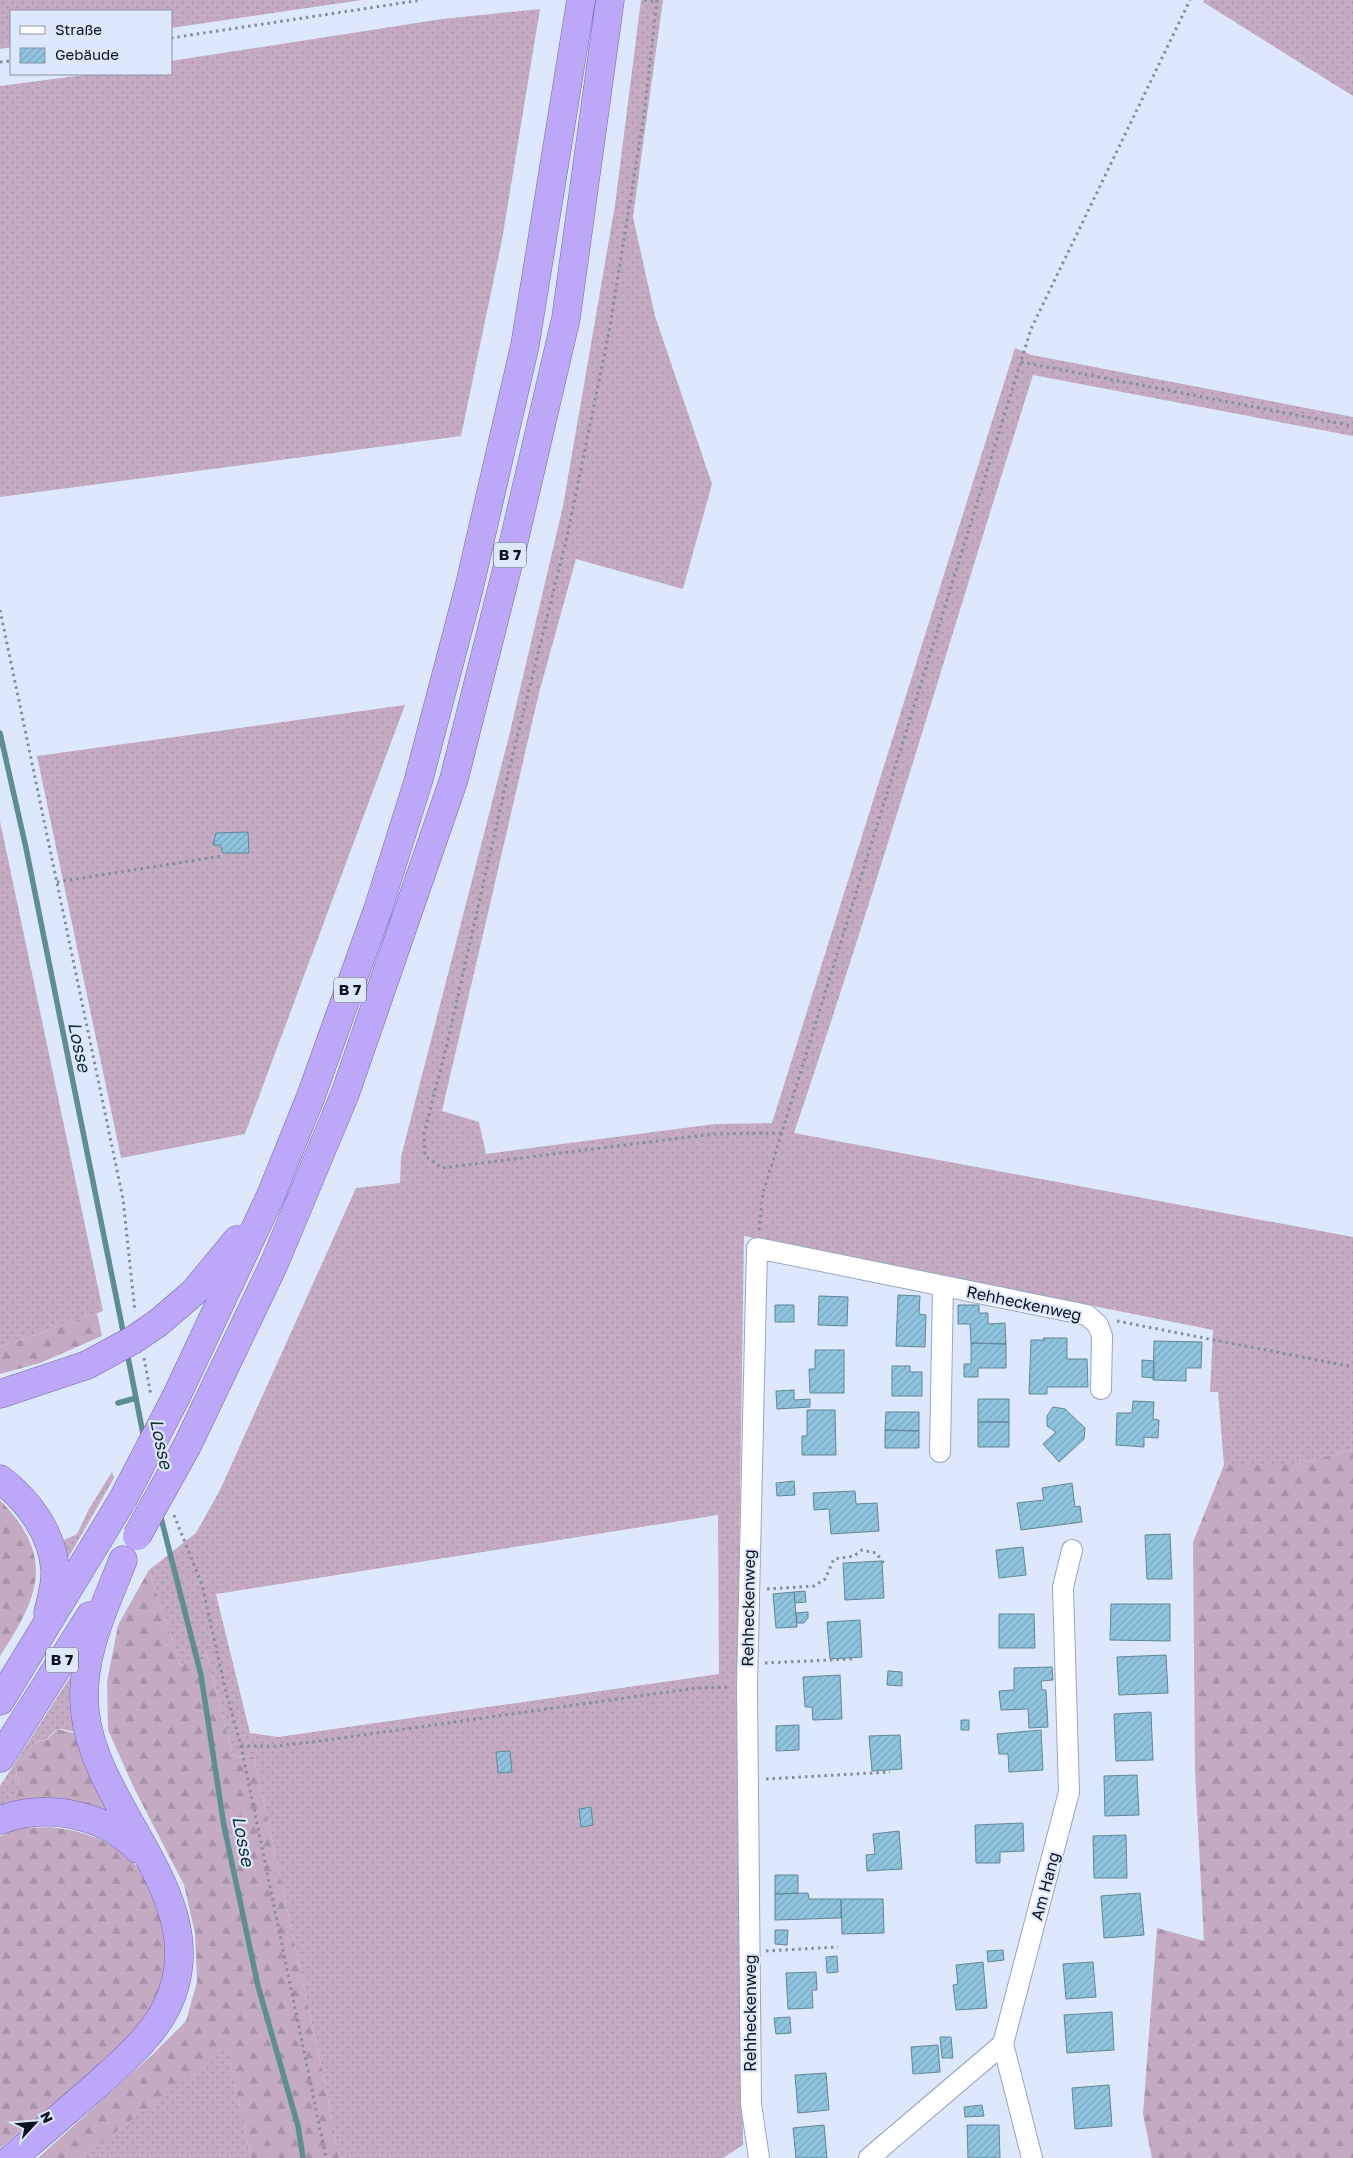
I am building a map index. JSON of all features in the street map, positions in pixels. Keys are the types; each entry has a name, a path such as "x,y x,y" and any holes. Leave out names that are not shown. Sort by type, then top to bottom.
{"highway":[{"name":"B 7","path":"0,1701 123,1499 176,1397 270,1195 335,1034 378,909 418,782 466,597 525,345 581,0"},
{"name":"B 7","path":"0,1758 123,1560 187,1446 274,1264 345,1094 454,779 513,546 566,318 610,0"},
{"path":"0,1394 87,1365 133,1340 158,1323 206,1279 270,1195"},
{"path":"0,1478 19,1495 34,1513 51,1551 54,1581 43,1633"},
{"path":"12,2158 122,2062 146,2037 166,2008 177,1972 179,1945 171,1902 125,1817 103,1771 90,1736 85,1712 84,1686 90,1646 123,1560"},
{"path":"0,1820 20,1814 46,1812 77,1815 97,1821 131,1842 155,1870"}],"street":[{"name":"Rehheckenweg","path":"759,2158 751,2104 746,1686 757,1248 1087,1316 1098,1325 1102,1336 1101,1389"},
{"name":"Rehheckenweg","path":"940,1452 943,1286"},
{"name":"Am Hang","path":"1003,2044 1069,1792 1063,1587 1072,1550"},
{"path":"869,2158 1003,2044 1032,2158"}],"path":[{"path":"172,38 422,0"},
{"path":"644,0 657,1 644,115 609,332 567,538 509,770 448,1040 424,1134 425,1156 442,1168 713,1134 781,1133"},
{"path":"757,1248 763,1192 1031,329 1190,0"},
{"path":"1021,362 1353,426"},
{"path":"0,610 122,1199 133,1300"},
{"path":"57,882 222,856"},
{"path":"1087,1316 1353,1367"},
{"path":"179,1530 202,1585 225,1688 241,1746 326,2158"},
{"path":"774,1589 814,1586 825,1579 834,1559 854,1556 862,1550 876,1553 886,1566"},
{"path":"762,1663 852,1659"},
{"path":"241,1746 277,1746 689,1689 746,1686"},
{"path":"763,1779 890,1772"},
{"path":"762,1951 838,1947"}],"green space":[{"path":"0,0 362,0 172,28 172,10 10,10 10,47 0,49"},
{"path":"641,0 663,0 633,217 655,316 712,484 683,589 576,559 539,693 442,1111 479,1122 486,1154 715,1124 772,1123 1015,348 1032,355 1353,417 1353,436 1033,375 886,850 794,1133 1353,1237 1353,1449 1295,1465 1224,1465 1218,1392 1210,1392 1213,1330 744,1236 737,1697 743,2145 723,2158 339,2158 326,2088 254,1757 233,1756 207,1654 180,1665 149,1570 196,1533 220,1490 356,1188 400,1183 401,1157 509,736 563,506 615,205","holes":["718,1515 719,1674 278,1737 250,1733 216,1594"]},
{"path":"1204,0 1353,0 1353,96 1203,2"},
{"path":"540,9 502,240 461,436 0,497 0,86 83,75 172,75 172,61 442,19"},
{"path":"405,705 245,1134 121,1158 37,756"},
{"path":"0,821 103,1311 0,1347"},
{"path":"97,1313 102,1336 40,1363 0,1374 0,1347"},
{"path":"1353,1449 1353,2158 1152,2158 1143,2114 1157,1928 1204,1941 1195,1771 1193,1542 1224,1465 1295,1465"},
{"path":"112,1472 114,1478 60,1572 62,1541 77,1534 89,1509"},
{"path":"0,1500 18,1521 29,1540 35,1559 36,1577 32,1596 24,1615 0,1656"},
{"path":"149,1570 180,1665 207,1654 233,1756 254,1757 326,2088 339,2158 251,2158 227,2048 81,2158 38,2158 153,2054 186,2021 197,1982 195,1933 184,1885 134,1788 108,1730 107,1682 118,1625"},
{"path":"79,1663 107,1823 0,1817 0,1786","holes":["62,1729 74,1732 22,1803 17,1796 19,1785 16,1772 28,1751 35,1743 46,1740 54,1731"]},
{"path":"57,1729 77,1734 113,1814 22,1803 17,1796 19,1785 16,1772 25,1756 31,1746 47,1740"},
{"path":"50,1827 81,1833 109,1844 134,1863 144,1875 159,1906 166,1940 166,1957 159,1991 138,2030 89,2076 0,2148 0,1836 21,1828"},
{"path":"227,2047 251,2158 81,2158"}],"building":[{"path":"248,832 249,853 223,853 220,845 213,845 216,833"},
{"path":"898,1295 920,1296 919,1314 926,1315 925,1347 896,1346"},
{"path":"819,1296 848,1297 847,1326 818,1325"},
{"path":"775,1305 794,1305 794,1322 775,1322"},
{"path":"958,1305 979,1305 979,1313 988,1313 988,1324 1005,1323 1006,1344 971,1343 970,1324 958,1324"},
{"path":"1043,1338 1067,1338 1067,1359 1087,1359 1088,1387 1047,1387 1047,1394 1029,1394 1031,1340 1044,1340"},
{"path":"1154,1341 1202,1342 1201,1368 1186,1368 1186,1381 1153,1380"},
{"path":"971,1343 1006,1344 1006,1368 978,1368 978,1377 964,1377 964,1364 971,1364"},
{"path":"815,1350 844,1350 844,1393 810,1393 809,1369 815,1369"},
{"path":"1142,1360 1154,1361 1154,1378 1142,1377"},
{"path":"892,1366 910,1366 910,1372 922,1372 922,1396 892,1396"},
{"path":"794,1390 794,1400 810,1399 810,1407 777,1409 776,1391"},
{"path":"978,1399 1009,1399 1009,1422 978,1422"},
{"path":"1133,1401 1154,1402 1153,1419 1159,1420 1158,1438 1144,1437 1144,1447 1116,1445 1117,1413 1132,1413"},
{"path":"1053,1407 1065,1409 1085,1428 1084,1439 1059,1462 1043,1444 1056,1432 1047,1426 1047,1416"},
{"path":"807,1410 835,1410 836,1455 802,1455 802,1436 807,1436"},
{"path":"886,1412 919,1412 919,1431 885,1430"},
{"path":"978,1422 1009,1422 1009,1447 978,1447"},
{"path":"885,1430 919,1431 919,1448 885,1448"},
{"path":"794,1481 795,1495 777,1496 776,1483"},
{"path":"1072,1483 1075,1507 1080,1506 1082,1522 1021,1530 1017,1503 1044,1500 1042,1488"},
{"path":"855,1491 856,1504 877,1503 879,1531 831,1534 829,1509 814,1510 813,1493"},
{"path":"1170,1534 1172,1579 1147,1579 1145,1535"},
{"path":"1023,1547 1026,1575 999,1578 996,1550"},
{"path":"882,1561 884,1598 845,1600 843,1563"},
{"path":"805,1591 806,1602 795,1603 794,1592"},
{"path":"794,1592 797,1627 776,1628 773,1594"},
{"path":"1111,1604 1170,1604 1170,1641 1110,1640"},
{"path":"808,1612 808,1618 804,1623 797,1623 796,1613"},
{"path":"999,1614 1034,1614 1035,1648 999,1648"},
{"path":"860,1620 862,1657 830,1659 827,1622"},
{"path":"1166,1655 1168,1693 1119,1695 1117,1657"},
{"path":"1052,1667 1053,1680 1041,1681 1042,1690 1046,1690 1048,1727 1029,1728 1028,1709 1001,1710 999,1691 1014,1690 1014,1668"},
{"path":"888,1671 902,1672 902,1686 887,1685"},
{"path":"840,1675 842,1719 813,1720 812,1707 805,1707 803,1677"},
{"path":"1151,1712 1153,1760 1116,1761 1114,1714"},
{"path":"961,1720 969,1720 969,1730 961,1730"},
{"path":"799,1725 799,1750 776,1751 776,1726"},
{"path":"1041,1730 1043,1770 1009,1772 1008,1754 999,1754 997,1734"},
{"path":"900,1735 902,1769 872,1771 869,1736"},
{"path":"510,1751 512,1772 498,1773 496,1752"},
{"path":"1137,1775 1139,1815 1105,1816 1104,1776"},
{"path":"591,1807 593,1825 581,1827 579,1809"},
{"path":"1023,1823 1024,1851 1000,1852 1000,1863 976,1863 975,1825"},
{"path":"899,1831 902,1869 867,1871 866,1855 875,1854 873,1834"},
{"path":"1126,1835 1127,1878 1094,1878 1093,1836"},
{"path":"775,1875 798,1875 798,1893 775,1894"},
{"path":"808,1893 809,1899 841,1899 841,1918 775,1920 775,1894"},
{"path":"1140,1893 1144,1935 1104,1938 1101,1896"},
{"path":"841,1899 883,1899 884,1933 842,1934"},
{"path":"775,1930 788,1930 787,1945 775,1944"},
{"path":"1003,1950 1004,1960 988,1962 987,1951"},
{"path":"837,1956 838,1972 827,1973 826,1957"},
{"path":"983,1962 987,2008 956,2010 953,1985 958,1984 956,1965"},
{"path":"1093,1962 1096,1997 1066,1999 1063,1964"},
{"path":"816,1972 817,1990 812,1990 813,2008 788,2009 786,1973"},
{"path":"1112,2012 1114,2050 1067,2053 1064,2015"},
{"path":"790,2017 791,2033 776,2034 774,2018"},
{"path":"940,2037 951,2037 953,2058 942,2058"},
{"path":"938,2045 940,2072 913,2074 911,2047"},
{"path":"826,2073 829,2110 798,2113 795,2075"},
{"path":"1109,2085 1112,2126 1075,2129 1072,2088"},
{"path":"982,2105 984,2116 965,2117 964,2107"},
{"path":"824,2125 827,2158 796,2158 793,2128"},
{"path":"967,2125 999,2125 1000,2158 968,2158"}],"waterway":[{"name":"Losse","path":"0,733 26,848 124,1336"},
{"name":"Losse","path":"127,1352 144,1439"},
{"path":"118,1403 136,1398"},
{"name":"Losse","path":"160,1514 201,1675 224,1826 258,1986 298,2126 303,2158"}]}
